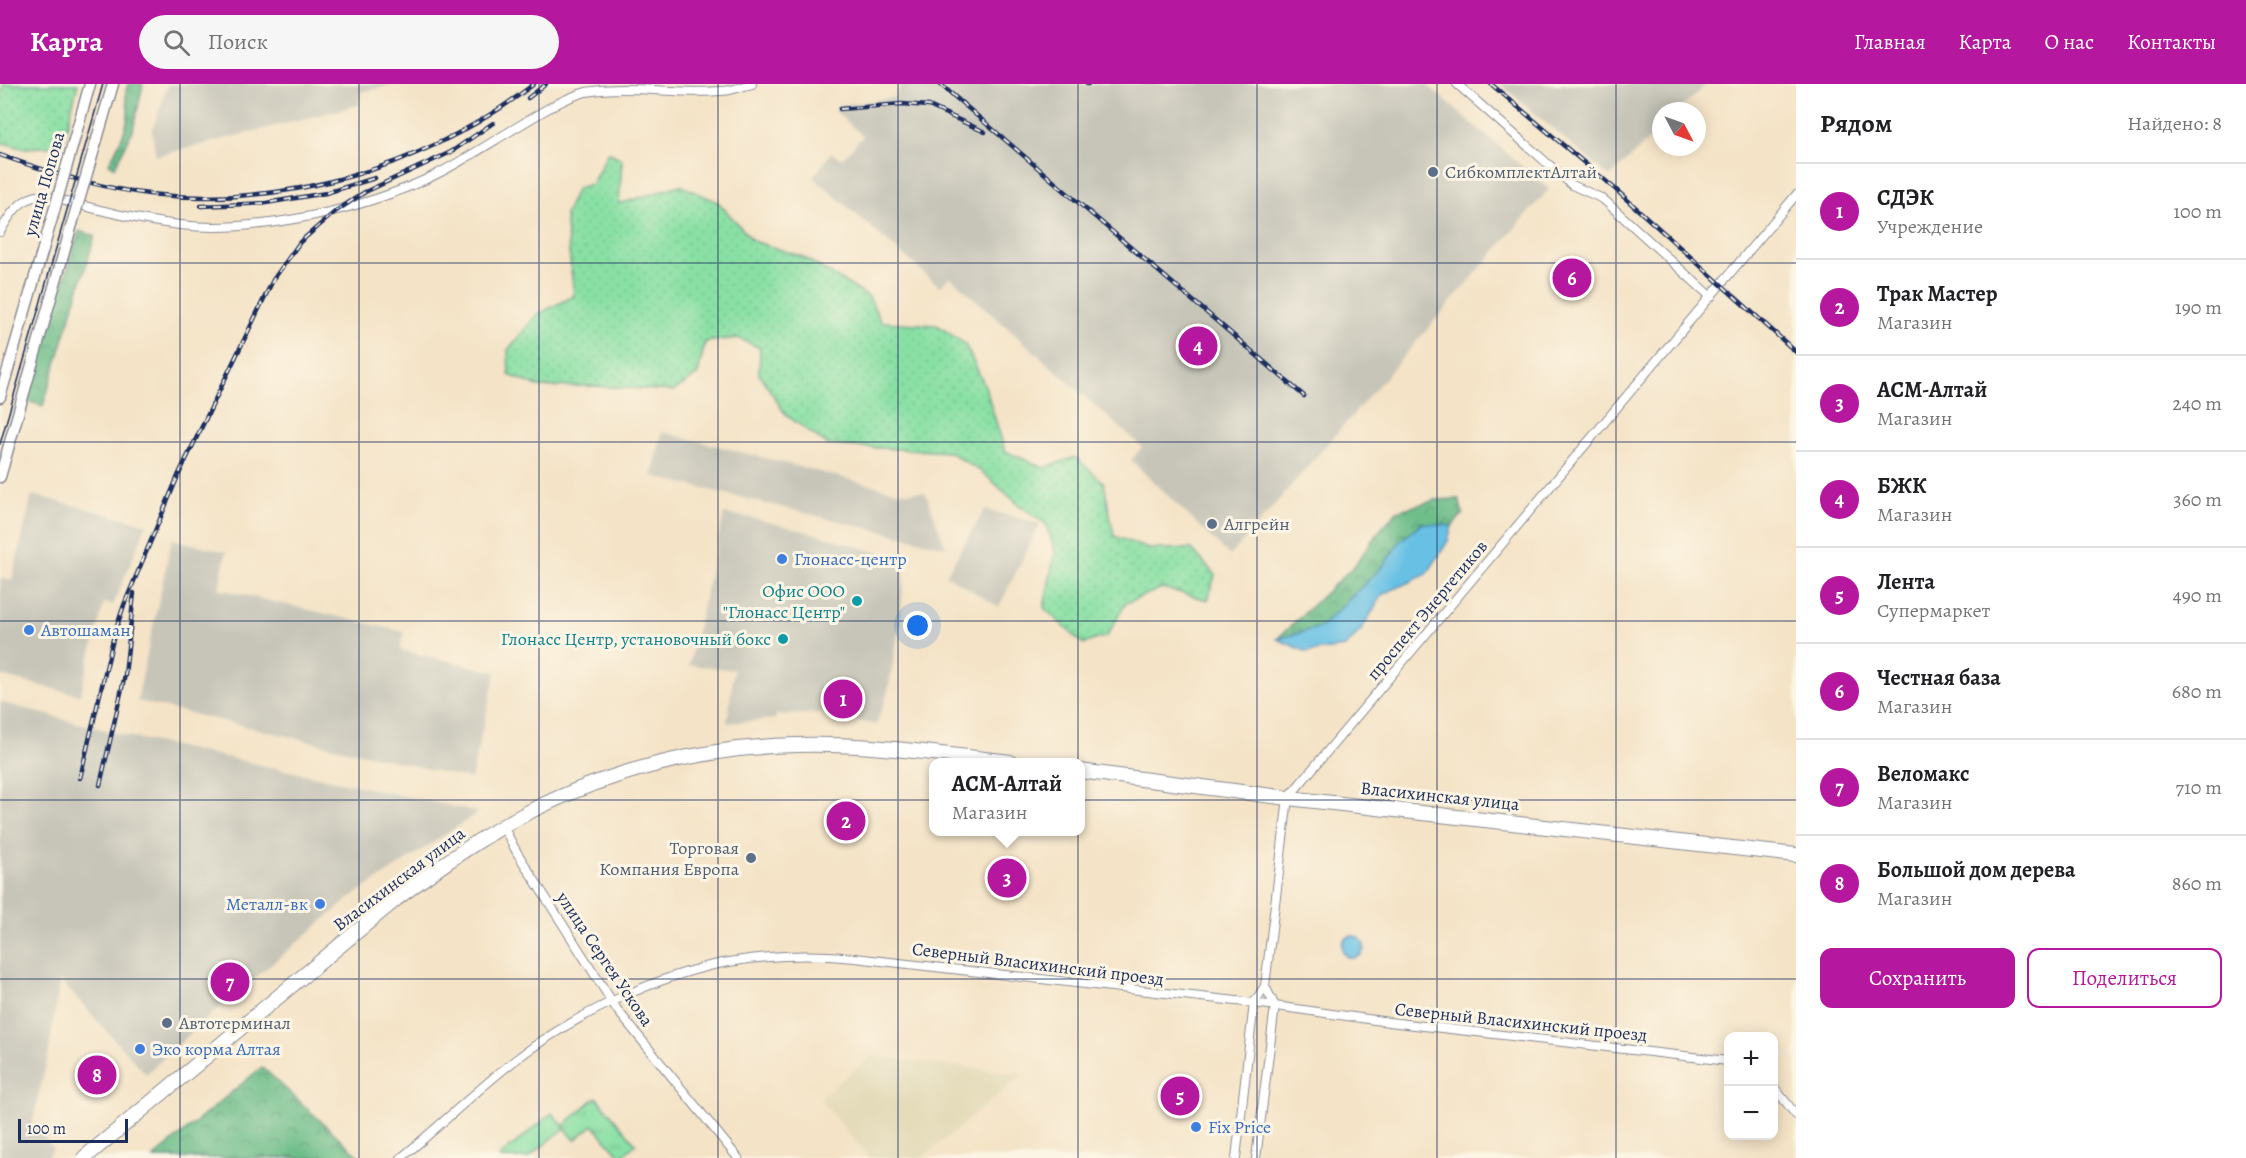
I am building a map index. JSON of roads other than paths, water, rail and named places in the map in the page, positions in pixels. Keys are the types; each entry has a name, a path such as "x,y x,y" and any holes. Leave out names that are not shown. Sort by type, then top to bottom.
{"highway":[{"name":"Власихинская улица","path":"84,1158 396,899 440,866 503,826 555,800 652,765 753,748 796,745 849,746 970,758"},
{"name":"Власихинская улица","path":"1085,772 1288,798 1796,855"}],"main road":[{"name":"улица Попова","path":"0,397 90,84"},
{"path":"0,477 113,84"}],"street":[{"path":"0,232 20,203 32,196 42,195 137,219 181,225 220,227 293,219 336,211 434,176 543,111 585,92 633,88 723,91 752,84"},
{"path":"1457,84 1572,185 1603,199 1711,297"},
{"name":"проспект Энергетиков","path":"1288,798 1796,195"},
{"path":"1236,1158 1254,1003 1265,986 1288,798"},
{"name":"улица Сергея Ускова","path":"503,826 516,851 612,1002 738,1158"},
{"name":"Северный Власихинский проезд","path":"401,1158 525,1053 574,1020 669,979 714,965 781,958 825,956 1254,1003 1389,1022 1724,1061"},
{"path":"1256,1158 1275,1006 1265,986"},
{"path":"1778,1094 1796,1115"}],"water":[{"path":"1423,523 1452,526 1448,541 1427,574 1383,594 1361,630 1345,647 1307,652 1277,639 1321,627 1384,565 1400,541"},
{"path":"1353,936 1361,939 1364,947 1361,955 1353,958 1345,955 1342,947 1345,939"}],"tram line":[{"path":"0,444 103,84"}],"railway":[{"path":"0,155 74,179 111,188 149,194 200,197 251,195 302,188 352,176 401,159 448,138 492,113 534,84"},
{"path":"528,98 546,84"},
{"path":"940,84 1304,396"},
{"path":"1491,84 1614,188 1796,352"},
{"path":"840,109 902,104 929,106 985,132"},
{"path":"80,778 114,635 124,605 178,476 273,280 300,242 336,211 365,192 451,152 493,123"},
{"path":"201,206 266,203 326,193 375,178"},
{"path":"100,785 125,675 134,593"}],"place":[{"name":"СибкомплектАлтай","path":"1433,172"},
{"name":"Честная база","path":"1572,278"},
{"name":"БЖК","path":"1198,346"},
{"name":"Алгрейн","path":"1212,524"},
{"name":"Глонасс-центр","path":"782,559"},
{"name":"Офис ООО \"Глонасс Центр\"","path":"857,601"},
{"name":"Автошаман","path":"29,630"},
{"name":"Глонасс Центр, установочный бокс","path":"783,639"},
{"name":"СДЭК","path":"843,699"},
{"name":"Трак Мастер","path":"846,821"},
{"name":"Торговая Компания Европа","path":"751,858"},
{"name":"АСМ-Алтай","path":"1007,878"},
{"name":"Металл-вк","path":"320,904"},
{"name":"Веломакс","path":"230,982"},
{"name":"Автотерминал","path":"167,1023"},
{"name":"Эко корма Алтая","path":"140,1049"},
{"name":"Большой дом дерева","path":"97,1075"},
{"name":"Лента","path":"1180,1096"},
{"name":"Fix Price","path":"1196,1127"}]}
